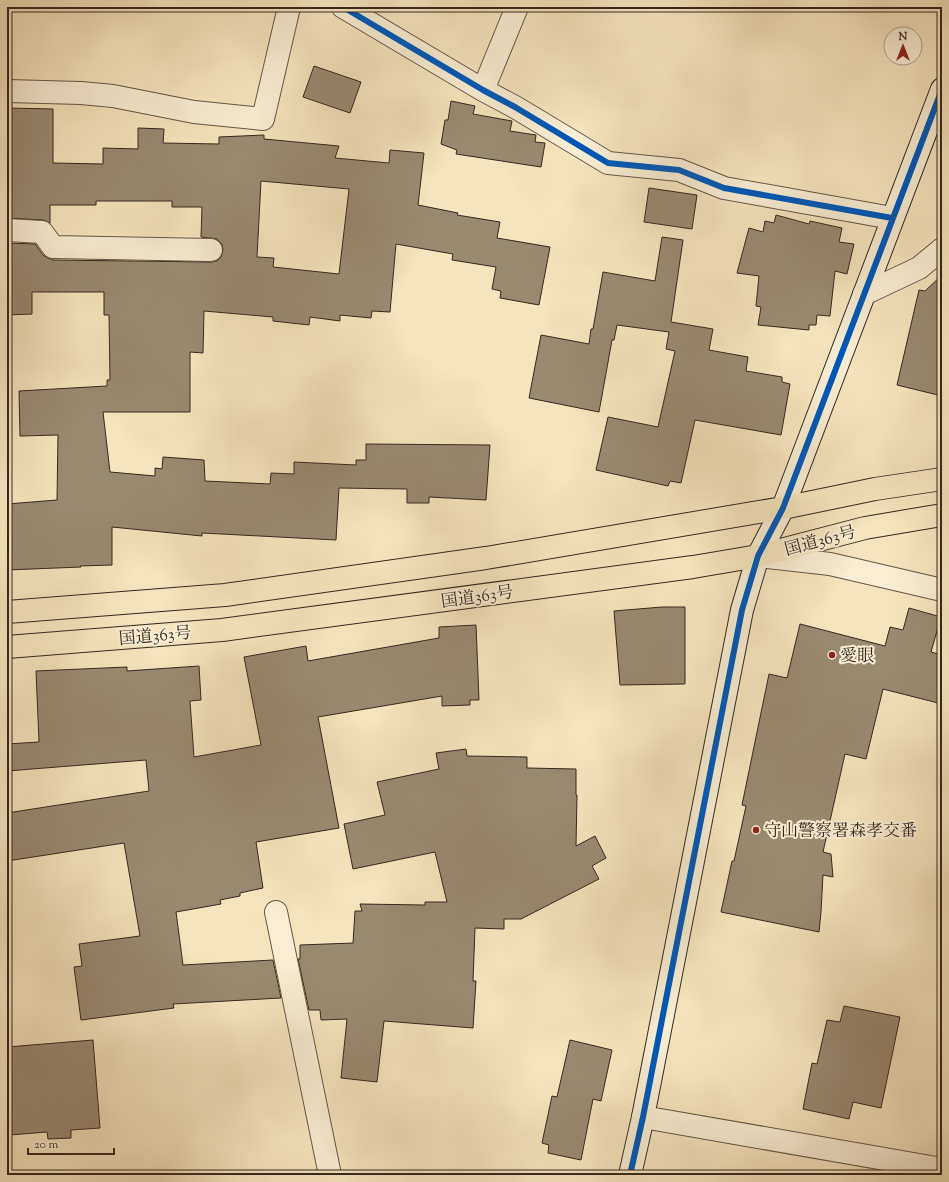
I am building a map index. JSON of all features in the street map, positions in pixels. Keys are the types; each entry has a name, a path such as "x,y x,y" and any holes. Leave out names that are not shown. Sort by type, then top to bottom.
{"highway":[{"name":"国道363号","path":"7,612 225,595 486,558 783,508 875,490 942,479"},
{"name":"国道363号","path":"7,647 222,630 693,567 758,556 865,528 942,515"}],"street":[{"path":"7,91 81,93 113,96 194,112 263,119 289,7"},
{"path":"342,7 483,90 515,107 608,163 679,170 724,188 892,218"},
{"path":"483,90 517,7"},
{"path":"630,1175 643,1117 742,610 758,556 783,508 942,89"},
{"path":"7,230 42,232 53,247 211,250"},
{"path":"864,294 919,268 942,249"},
{"path":"758,556 830,564 942,590"},
{"path":"276,912 330,1175"},
{"path":"643,1117 942,1169"}],"shaded area":[{"path":"942,1044 942,1078 937,1069"}],"building":[{"path":"314,66 361,82 350,113 303,97"},
{"path":"451,101 475,106 473,114 512,121 510,131 536,135 535,142 545,143 541,167 456,154 457,150 441,144 445,120 448,120"},
{"path":"7,108 53,109 53,163 103,164 103,148 138,149 138,128 164,129 163,143 219,144 219,137 264,135 264,139 339,146 335,158 389,163 390,150 424,153 418,205 458,213 457,215 500,222 497,238 550,247 539,305 500,298 501,291 492,289 496,267 452,260 453,254 396,244 390,312 372,311 371,318 340,315 340,321 310,317 309,325 273,321 273,317 204,311 203,353 190,352 190,412 103,412 110,472 155,476 155,468 162,469 163,457 204,460 205,481 270,484 271,473 294,474 294,462 356,465 356,460 366,460 366,444 490,445 486,500 429,497 429,503 407,503 407,489 339,488 336,540 202,533 202,536 112,527 112,565 7,570 7,504 57,500 58,435 20,436 19,391 107,386 107,380 110,380 109,315 104,315 104,292 32,292 32,314 7,315 7,243 35,244 43,255 53,260 211,262 217,261 221,257 223,250 222,244 217,239 201,237 202,207 172,207 172,201 96,201 96,205 50,205 50,223 43,220 7,218","holes":["261,181 349,189 339,274 273,267 274,258 257,257"]},
{"path":"649,188 697,195 692,229 644,222"},
{"path":"776,215 809,224 810,221 842,228 839,242 854,244 847,274 835,271 830,316 817,315 816,325 809,325 809,330 758,325 761,307 756,306 759,276 737,273 749,228 763,232 765,221 774,223"},
{"path":"662,237 683,240 671,322 713,329 709,350 748,357 746,371 782,377 782,382 790,384 781,435 695,420 681,483 670,481 668,486 596,470 608,417 658,427 675,351 666,349 669,332 617,325 614,340 612,340 599,412 529,398 541,335 589,344 603,272 655,281"},
{"path":"942,275 942,396 897,385 919,290 925,291"},
{"path":"662,607 685,607 685,684 620,685 614,611"},
{"path":"909,608 941,617 931,652 942,655 942,687 938,703 883,689 866,759 845,754 823,852 831,854 833,877 823,875 819,932 721,912 746,806 742,805 769,674 787,678 800,624 885,646 890,627 903,630"},
{"path":"476,625 479,700 470,700 470,705 442,706 442,696 318,717 339,828 256,842 263,888 240,893 240,896 220,900 221,904 176,912 183,965 273,960 281,998 173,1004 174,1008 81,1020 74,967 82,966 79,944 140,936 124,843 7,861 7,813 149,791 146,760 7,771 7,744 39,742 36,671 127,667 127,671 199,666 201,700 190,701 194,757 261,745 244,657 306,646 308,661 439,638 439,627"},
{"path":"466,749 467,756 527,757 527,768 576,769 576,846 595,836 606,858 592,866 599,879 521,919 504,919 504,929 475,928 473,981 476,981 473,1028 384,1021 377,1082 341,1078 347,1019 321,1020 320,1010 309,1010 298,959 300,959 300,945 353,943 355,911 362,911 360,904 425,905 425,902 447,902 435,852 353,869 344,824 385,815 377,782 439,769 436,753"},
{"path":"844,1006 900,1017 881,1108 853,1102 849,1119 803,1109 812,1063 817,1064 827,1020 840,1022"},
{"path":"93,1040 100,1128 71,1130 71,1138 48,1139 47,1132 10,1135 7,1102 7,1047"},
{"path":"570,1040 612,1050 601,1101 593,1099 581,1160 548,1153 549,1145 542,1143 552,1096 557,1097"}],"cycle path":[{"path":"343,7 608,163 679,170 724,188 892,218"},
{"path":"630,1175 643,1117 742,610 758,556 783,508 942,89"}],"place":[{"name":"愛眼","path":"832,655"},
{"name":"守山警察署森孝交番","path":"756,830"}]}
